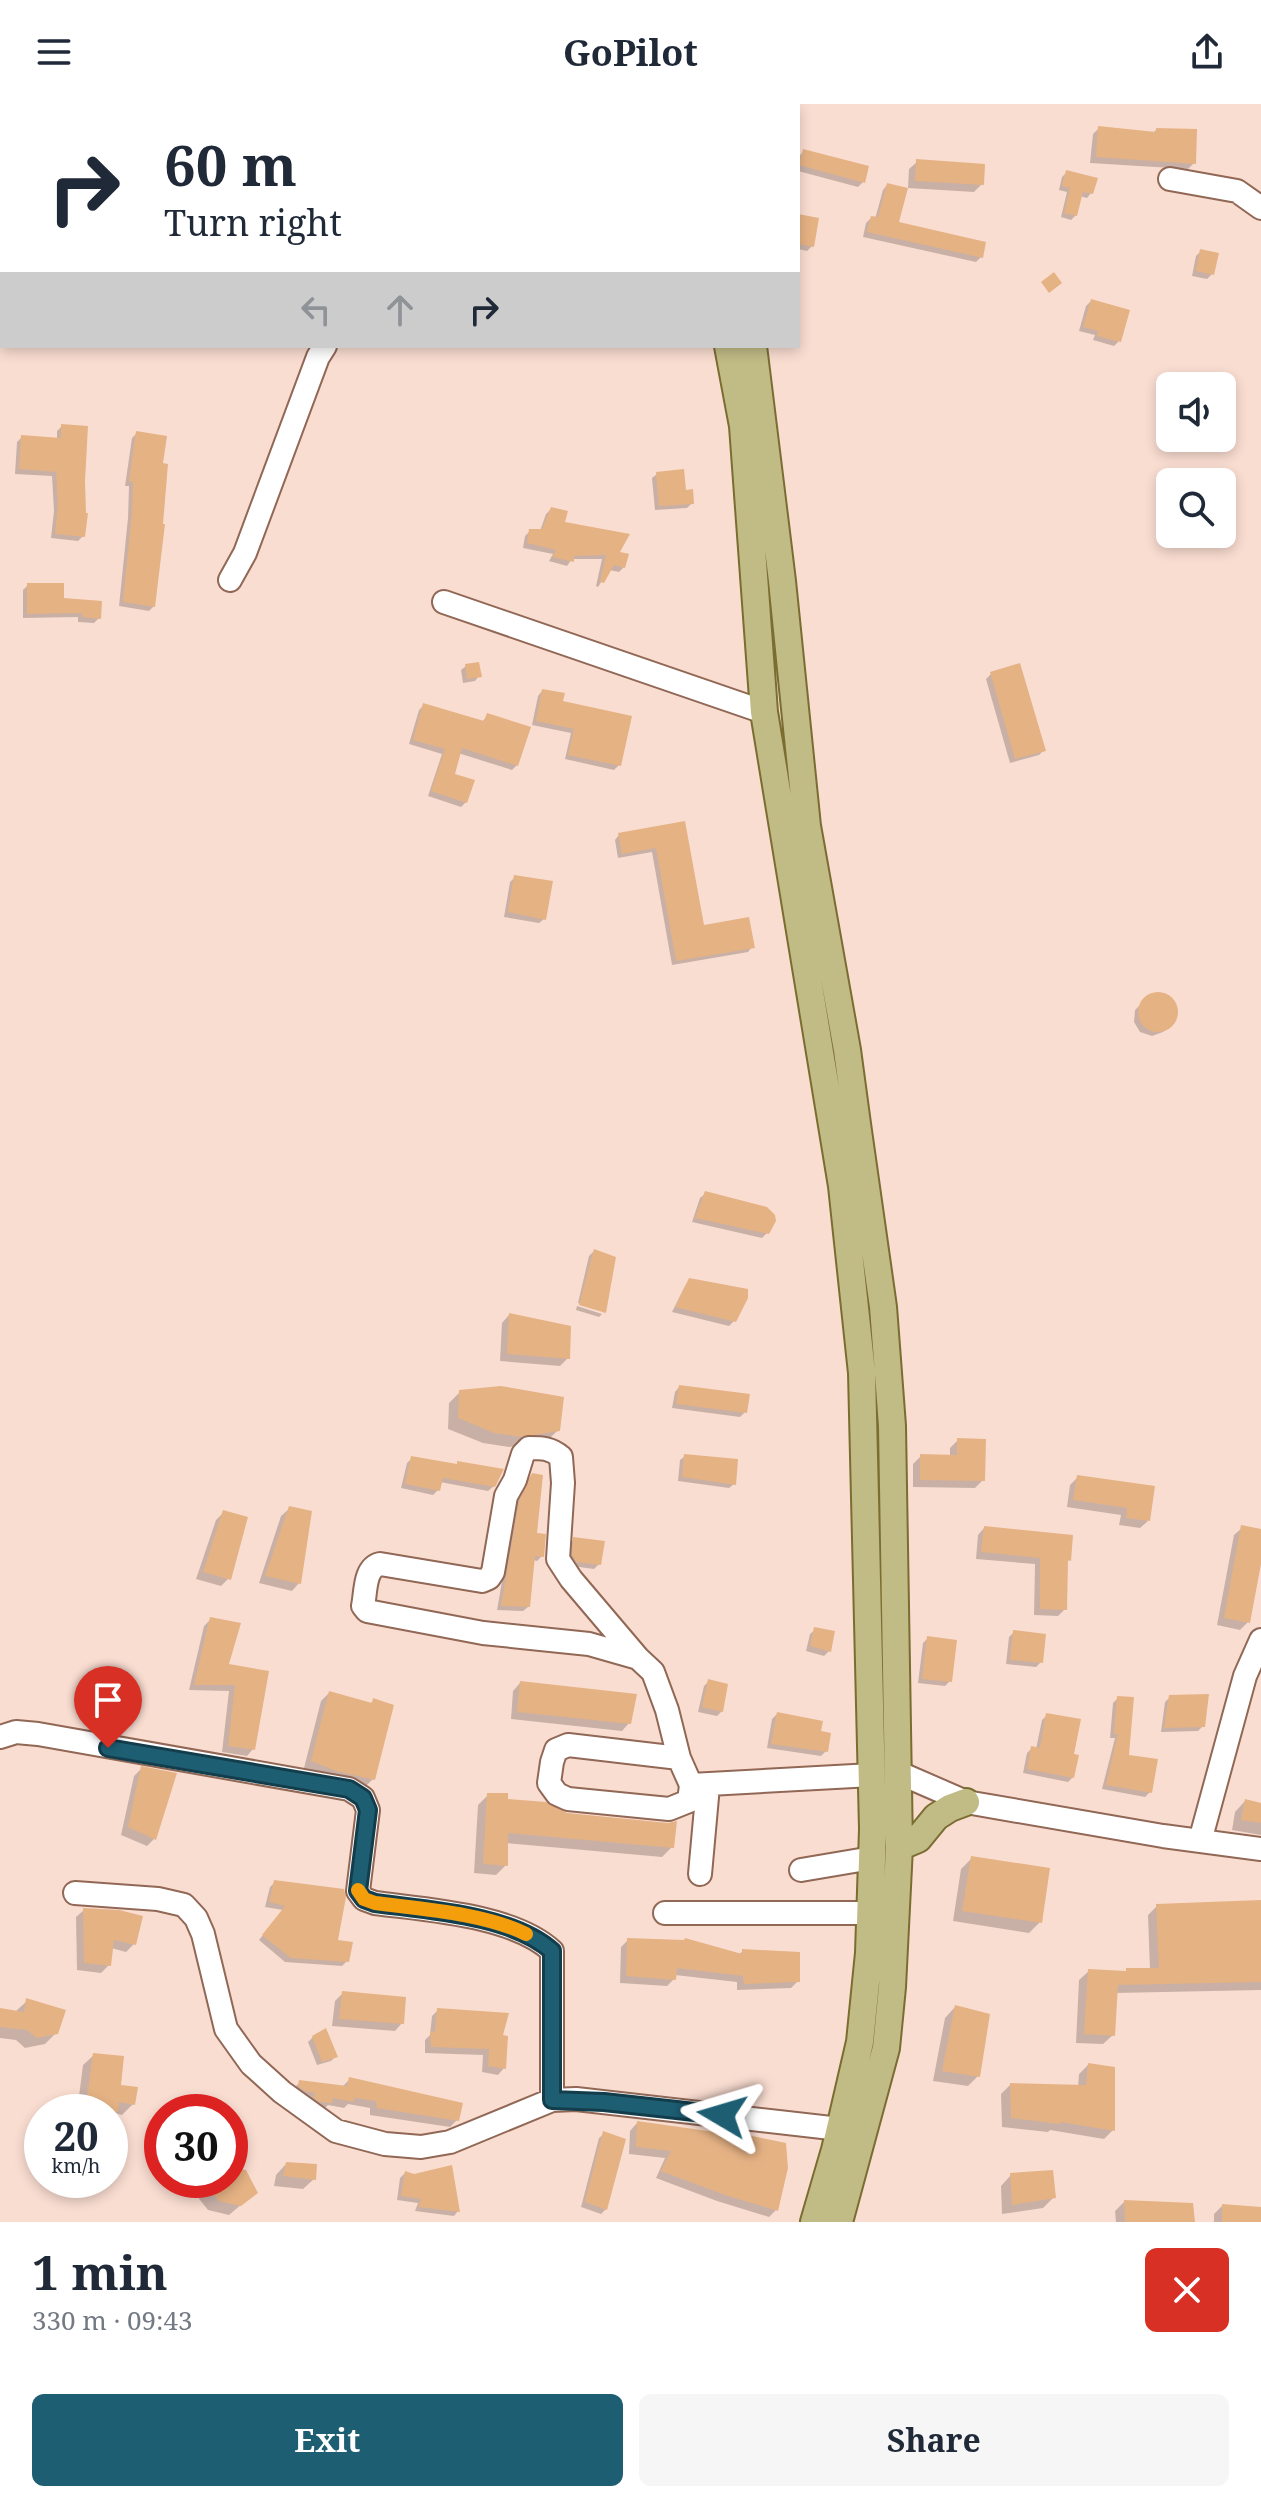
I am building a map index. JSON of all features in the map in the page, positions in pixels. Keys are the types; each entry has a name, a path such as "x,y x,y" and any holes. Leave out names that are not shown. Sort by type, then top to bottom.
{"main road":[{"path":"728,348 743,426 764,712 842,1186 862,1373 884,1774 899,1847 886,2048 839,2222"},
{"path":"753,348 782,581 807,826 847,1050 883,1307 892,1426 884,1774 872,1858 869,1953 860,2042 814,2222"},
{"path":"899,1847 918,1839 936,1817 966,1802"}],"street":[{"path":"1170,179 1237,191 1261,208"},
{"path":"230,580 245,553 324,348"},
{"path":"444,602 764,712"},
{"path":"638,1658 589,1644 483,1633 367,1611 363,1606 369,1571 380,1564 482,1581 489,1578 493,1572 506,1496 523,1454 529,1448 543,1448 561,1457 563,1483 558,1559 571,1579 653,1672 667,1710 679,1758 699,1785 700,1874"},
{"path":"1200,1841 1245,1676 1261,1640"},
{"path":"0,1737 16,1732 38,1734 349,1789 363,1798 368,1810 358,1891 364,1899 514,1928 543,1942 552,1951 552,2100"},
{"path":"679,1758 568,1745 556,1750 549,1783 557,1794 568,1799 669,1809 689,1801 699,1785"},
{"path":"699,1785 884,1774 966,1802 1261,1849"},
{"path":"801,1870 872,1858"},
{"path":"75,1893 158,1899 184,1905 196,1918 203,1934 226,2029 251,2064 282,2092 336,2131 385,2144 421,2147 450,2142 552,2100 604,2102 840,2129"},
{"path":"665,1913 870,1913"}],"building":[{"path":"1098,126 1156,132 1156,128 1197,129 1196,164 1096,157"},
{"path":"803,149 869,166 865,183 800,165"},
{"path":"916,159 985,164 984,185 915,181"},
{"path":"1066,170 1098,178 1093,194 1083,192 1077,216 1064,213 1070,188 1062,186"},
{"path":"887,183 908,188 899,222 986,242 983,258 867,232 871,216 878,217"},
{"path":"800,214 819,218 814,247 800,244"},
{"path":"1200,249 1219,253 1214,275 1196,271"},
{"path":"1054,272 1062,283 1049,293 1041,282"},
{"path":"1091,299 1130,310 1121,342 1097,336 1098,331 1083,327"},
{"path":"61,424 88,426 85,537 55,534 58,505 56,472 19,469 21,435 61,438"},
{"path":"136,431 167,436 163,463 168,464 165,524 155,607 123,602 132,512 133,482 129,481"},
{"path":"684,469 686,490 693,489 694,504 659,506 656,472"},
{"path":"551,507 568,511 565,522 630,534 620,552 629,554 625,568 614,565 604,583 600,582 606,555 574,556 574,562 552,557 556,550 527,543 529,529 542,529"},
{"path":"27,583 64,583 64,598 102,601 101,619 82,617 82,613 27,614"},
{"path":"479,662 482,677 467,679 465,664"},
{"path":"1020,663 1046,751 1015,759 990,672"},
{"path":"542,689 565,693 563,701 632,716 621,766 568,755 574,729 536,721"},
{"path":"423,703 484,721 487,713 531,727 518,766 462,748 455,774 475,780 467,803 431,791 445,749 413,740"},
{"path":"685,821 704,925 749,917 755,948 676,961 656,848 622,854 618,833"},
{"path":"514,875 553,881 546,920 508,912"},
{"path":"1158,992 1172,998 1178,1012 1172,1026 1158,1032 1144,1026 1138,1012 1144,998"},
{"path":"705,1191 767,1207 775,1215 776,1221 769,1234 695,1218"},
{"path":"594,1249 616,1257 606,1313 579,1305"},
{"path":"689,1278 748,1289 748,1298 736,1322 675,1307"},
{"path":"509,1313 571,1326 570,1359 507,1354"},
{"path":"679,1385 750,1394 747,1413 676,1404"},
{"path":"501,1386 564,1397 560,1431 521,1437 494,1433 458,1418 459,1390"},
{"path":"957,1438 986,1439 985,1481 920,1480 920,1454 957,1455"},
{"path":"684,1454 738,1459 736,1485 682,1477"},
{"path":"411,1456 504,1469 495,1487 443,1478 440,1491 405,1484"},
{"path":"532,1473 543,1475 537,1533 546,1534 544,1557 535,1556 530,1607 501,1606 519,1501"},
{"path":"1077,1475 1155,1486 1150,1521 1126,1518 1127,1508 1073,1500"},
{"path":"289,1506 312,1511 301,1584 265,1576"},
{"path":"223,1510 248,1517 231,1580 203,1572"},
{"path":"1241,1525 1261,1529 1261,1564 1250,1623 1224,1618"},
{"path":"984,1526 1073,1535 1071,1561 1068,1560 1067,1610 1040,1609 1040,1558 981,1552"},
{"path":"573,1537 605,1541 601,1565 576,1562 572,1555"},
{"path":"210,1617 241,1623 229,1664 269,1671 255,1750 228,1746 235,1685 194,1685"},
{"path":"814,1627 835,1631 831,1652 810,1646"},
{"path":"1013,1630 1046,1634 1043,1663 1010,1660"},
{"path":"927,1636 957,1640 952,1682 922,1679"},
{"path":"708,1679 728,1684 723,1712 702,1707"},
{"path":"520,1681 637,1694 631,1724 517,1712"},
{"path":"329,1691 372,1703 373,1698 394,1705 375,1780 336,1771 311,1761"},
{"path":"1209,1694 1205,1727 1164,1728 1169,1695"},
{"path":"1117,1696 1134,1697 1129,1755 1158,1759 1152,1793 1106,1785 1118,1734 1114,1734"},
{"path":"777,1712 823,1721 821,1731 831,1733 828,1752 771,1744"},
{"path":"1046,1713 1081,1719 1074,1754 1079,1755 1074,1778 1027,1769 1031,1746 1040,1748"},
{"path":"141,1766 177,1773 156,1840 128,1827"},
{"path":"487,1793 508,1793 508,1799 546,1802 567,1813 668,1823 677,1821 674,1848 508,1833 508,1866 483,1864"},
{"path":"1245,1799 1261,1803 1261,1823 1241,1820"},
{"path":"971,1856 1050,1868 1042,1923 962,1911"},
{"path":"274,1880 344,1889 346,1897 338,1940 353,1942 349,1962 291,1958 262,1935 285,1906 269,1902"},
{"path":"1261,1900 1261,1982 1118,1985 1115,2036 1084,2034 1088,1969 1126,1971 1126,1968 1159,1968 1156,1904"},
{"path":"83,1908 119,1910 143,1916 136,1945 114,1940 111,1966 84,1963"},
{"path":"627,1938 685,1938 742,1954 742,1949 800,1952 800,1982 744,1984 743,1976 677,1968 676,1980 626,1976"},
{"path":"342,1991 406,1997 404,2024 339,2019"},
{"path":"26,1998 66,2010 58,2034 37,2038 27,2030 0,2027 0,2008 24,2012"},
{"path":"955,2005 990,2014 980,2077 942,2071"},
{"path":"437,2008 509,2013 503,2035 508,2036 506,2069 488,2066 489,2049 431,2047 430,2031 435,2032"},
{"path":"326,2028 338,2057 322,2062 312,2036"},
{"path":"93,2053 124,2056 121,2085 138,2087 135,2105 128,2104 128,2094 87,2094"},
{"path":"1088,2063 1115,2067 1115,2131 1011,2118 1010,2083 1086,2085"},
{"path":"349,2077 463,2103 459,2121 377,2108 376,2101 355,2098 353,2102 333,2098 332,2103 319,2102 314,2098 315,2093 298,2086 299,2080 347,2086"},
{"path":"637,2121 715,2132 716,2129 724,2130 786,2143 788,2168 778,2211 661,2171 671,2151 636,2147"},
{"path":"603,2131 626,2139 607,2210 585,2202"},
{"path":"286,2162 317,2164 316,2180 283,2176"},
{"path":"452,2165 460,2212 418,2207 421,2199 401,2196 405,2171 414,2174"},
{"path":"1053,2170 1056,2198 1012,2205 1010,2173"},
{"path":"248,2174 258,2193 241,2206 217,2198 248,2198"},
{"path":"1124,2200 1193,2203 1195,2222 1125,2222"},
{"path":"1222,2204 1261,2207 1261,2222 1222,2222"}],"slow traffic":[{"path":"358,1890 364,1899 375,1903 452,1914 514,1928 526,1934"}],"route":[{"path":"108,1748 349,1789 363,1798 368,1810 358,1891 364,1899 514,1928 543,1942 552,1951 552,2100 576,2099 722,2115"}]}
